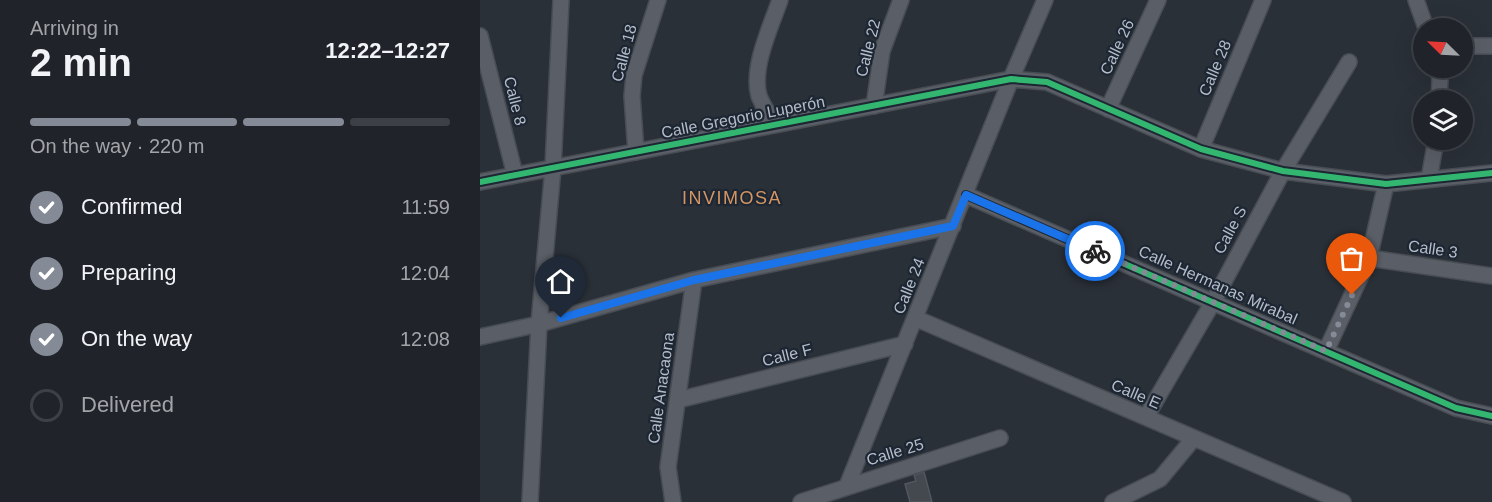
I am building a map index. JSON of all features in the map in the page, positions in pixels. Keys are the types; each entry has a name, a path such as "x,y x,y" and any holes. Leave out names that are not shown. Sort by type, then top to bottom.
{"street":[{"path":"530,502 539,324 553,168 561,0"},
{"name":"Calle 18","path":"636,152 632,96 634,75 658,0"},
{"path":"775,125 759,95 757,77 762,53 780,0"},
{"name":"Calle 22","path":"874,106 882,51 901,0"},
{"name":"Calle 24","path":"847,486 1045,0"},
{"name":"Calle 26","path":"1108,109 1158,0"},
{"name":"Calle 28","path":"1201,149 1263,0"},
{"path":"1416,0 1422,18"},
{"name":"Calle 8","path":"480,36 515,176"},
{"path":"1473,46 1492,46"},
{"name":"Calle S","path":"1146,417 1213,302 1283,171 1348,62"},
{"name":"Calle Gregorio Luperón","path":"480,182 1011,79 1047,82 1201,149 1283,171 1386,184 1492,173"},
{"path":"1429,179 1434,150"},
{"path":"1326,351 1369,258 1386,184"},
{"name":"Calle Hermanas Mirabal","path":"966,195 1456,408 1492,416"},
{"path":"480,337 539,324 694,280 953,226"},
{"name":"Calle 3","path":"1369,258 1492,276"},
{"name":"Calle Anacaona","path":"673,502 668,467 694,280"},
{"name":"Calle E","path":"915,318 1343,502"},
{"name":"Calle F","path":"678,400 905,344"},
{"name":"Calle 25","path":"801,502 1000,438"},
{"path":"1113,502 1160,479 1194,438"}],"building":[{"path":"924,472 932,502 910,502 905,484 916,481 914,475"}],"cycle path":[{"path":"480,182 1011,79 1047,82 1201,149 1283,171 1386,184 1492,173"},
{"path":"966,195 1456,408 1492,416"}],"way so far":[{"path":"1095,251 1326,351 1352,295"}],"district":[{"name":"INVIMOSA","path":"732,198"}],"route":[{"path":"561,318 694,280 953,226 966,195 1095,251"}]}
